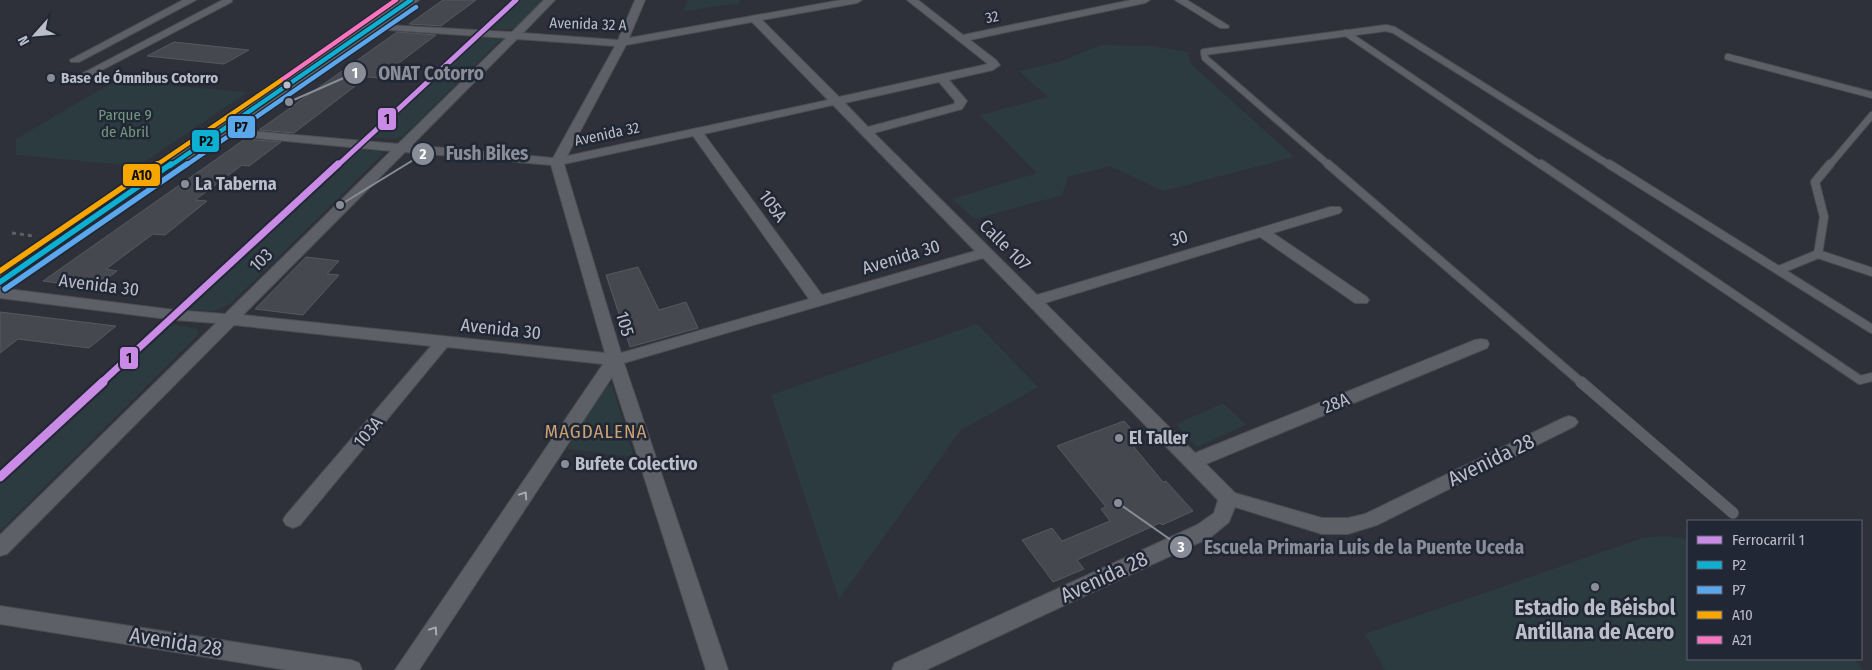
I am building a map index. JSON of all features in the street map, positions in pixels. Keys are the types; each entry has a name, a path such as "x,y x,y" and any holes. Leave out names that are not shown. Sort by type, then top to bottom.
{"main road":[{"path":"0,282 374,26 393,7 411,0"}],"street":[{"path":"75,60 190,0"},
{"name":"103","path":"0,548 550,0"},
{"path":"557,162 622,43 640,0"},
{"name":"Avenida 32 A","path":"374,26 622,43 857,0"},
{"path":"912,0 962,38"},
{"name":"32","path":"962,38 1145,0"},
{"path":"1180,0 1224,26"},
{"name":"Calle 107","path":"755,19 1228,498"},
{"name":"Avenida 32","path":"221,131 557,162 988,68 994,65 962,38"},
{"path":"866,131 958,106 962,101 959,96 941,78"},
{"name":"105A","path":"696,131 819,302"},
{"name":"105","path":"557,162 615,360 717,670"},
{"name":"30","path":"1033,301 1335,210"},
{"path":"1262,232 1361,300"},
{"name":"Avenida 30","path":"0,293 176,315 615,360 986,253"},
{"name":"103A","path":"294,520 442,343"},
{"name":"28A","path":"1192,462 1481,344"},
{"path":"406,670 615,360"},
{"name":"Avenida 28","path":"903,670 1204,531 1222,517 1228,498 1322,526 1348,526 1370,520 1569,422"},
{"name":"Avenida 28","path":"0,614 351,670"}],"lane":[{"path":"84,76 229,0"},
{"path":"1733,513 1205,58 1204,52 1386,28 1394,30 1872,328"},
{"path":"1346,33 1860,380 1872,377"},
{"path":"1728,57 1872,95"},
{"path":"1818,254 1824,217 1815,182 1872,115"},
{"path":"1779,270 1818,254 1872,272"}],"green space":[{"path":"520,0 544,0 514,29 489,29"},
{"path":"688,0 739,0 740,3 683,11"},
{"path":"481,37 502,39 403,136 395,139 373,138"},
{"path":"1100,45 1151,46 1188,52 1191,64 1294,157 1163,191 1110,166 1068,177 1062,195 975,219 952,199 1037,173 980,115 1048,97 1019,71 1063,61"},
{"name":"Parque 9 de Abril","path":"115,81 248,92 138,166 16,155 16,139"},
{"path":"360,150 378,151 383,154 230,304 215,311 187,310"},
{"path":"172,324 197,329 199,334 0,531 0,484"},
{"path":"977,324 1038,387 961,430 839,599 771,395"},
{"path":"605,384 612,385 634,457 567,449"},
{"path":"1223,403 1246,425 1197,447 1176,424"},
{"name":"Estadio de Béisbol Antillana de Acero","path":"1665,536 1687,539 1687,660 1855,660 1863,670 1385,670 1365,634 1643,538"}],"building":[{"path":"443,0 476,0 441,26 409,24"},
{"path":"397,32 436,35 379,78 367,77 294,133 259,130"},
{"path":"174,42 249,50 224,64 147,56"},
{"path":"245,139 281,142 249,166 242,165 195,200 207,201 165,235 153,234 106,269 117,271 94,288 43,281"},
{"path":"306,257 339,261 327,274 339,275 303,315 255,309"},
{"path":"638,267 659,310 686,302 698,328 630,347 606,275"},
{"path":"0,312 116,326 89,348 18,339 0,353"},
{"path":"1124,421 1144,443 1134,447 1163,482 1166,481 1193,511 1162,525 1160,523 1077,560 1084,569 1053,582 1022,540 1052,528 1062,541 1110,521 1101,509 1106,507 1057,446"}],"rail line":[{"name":"1","path":"0,477 516,0"}],"transit line":[{"name":"A21","path":"283,79 396,0"},
{"name":"P2","path":"0,282 411,0"},
{"name":"P7","path":"5,289 416,7"},
{"name":"A10","path":"0,271 283,79"}],"place":[{"name":"Base de Ómnibus Cotorro","path":"51,78"},
{"name":"ONAT Cotorro","path":"289,102"},
{"name":"La Taberna","path":"185,184"},
{"name":"Fush Bikes","path":"340,205"},
{"name":"El Taller","path":"1119,438"},
{"name":"Bufete Colectivo","path":"565,464"},
{"name":"Escuela Primaria Luis de la Puente Uceda","path":"1118,503"},
{"name":"Estadio de Béisbol Antillana de Acero","path":"1595,587"}],"district":[{"name":"MAGDALENA","path":"596,431"}]}
